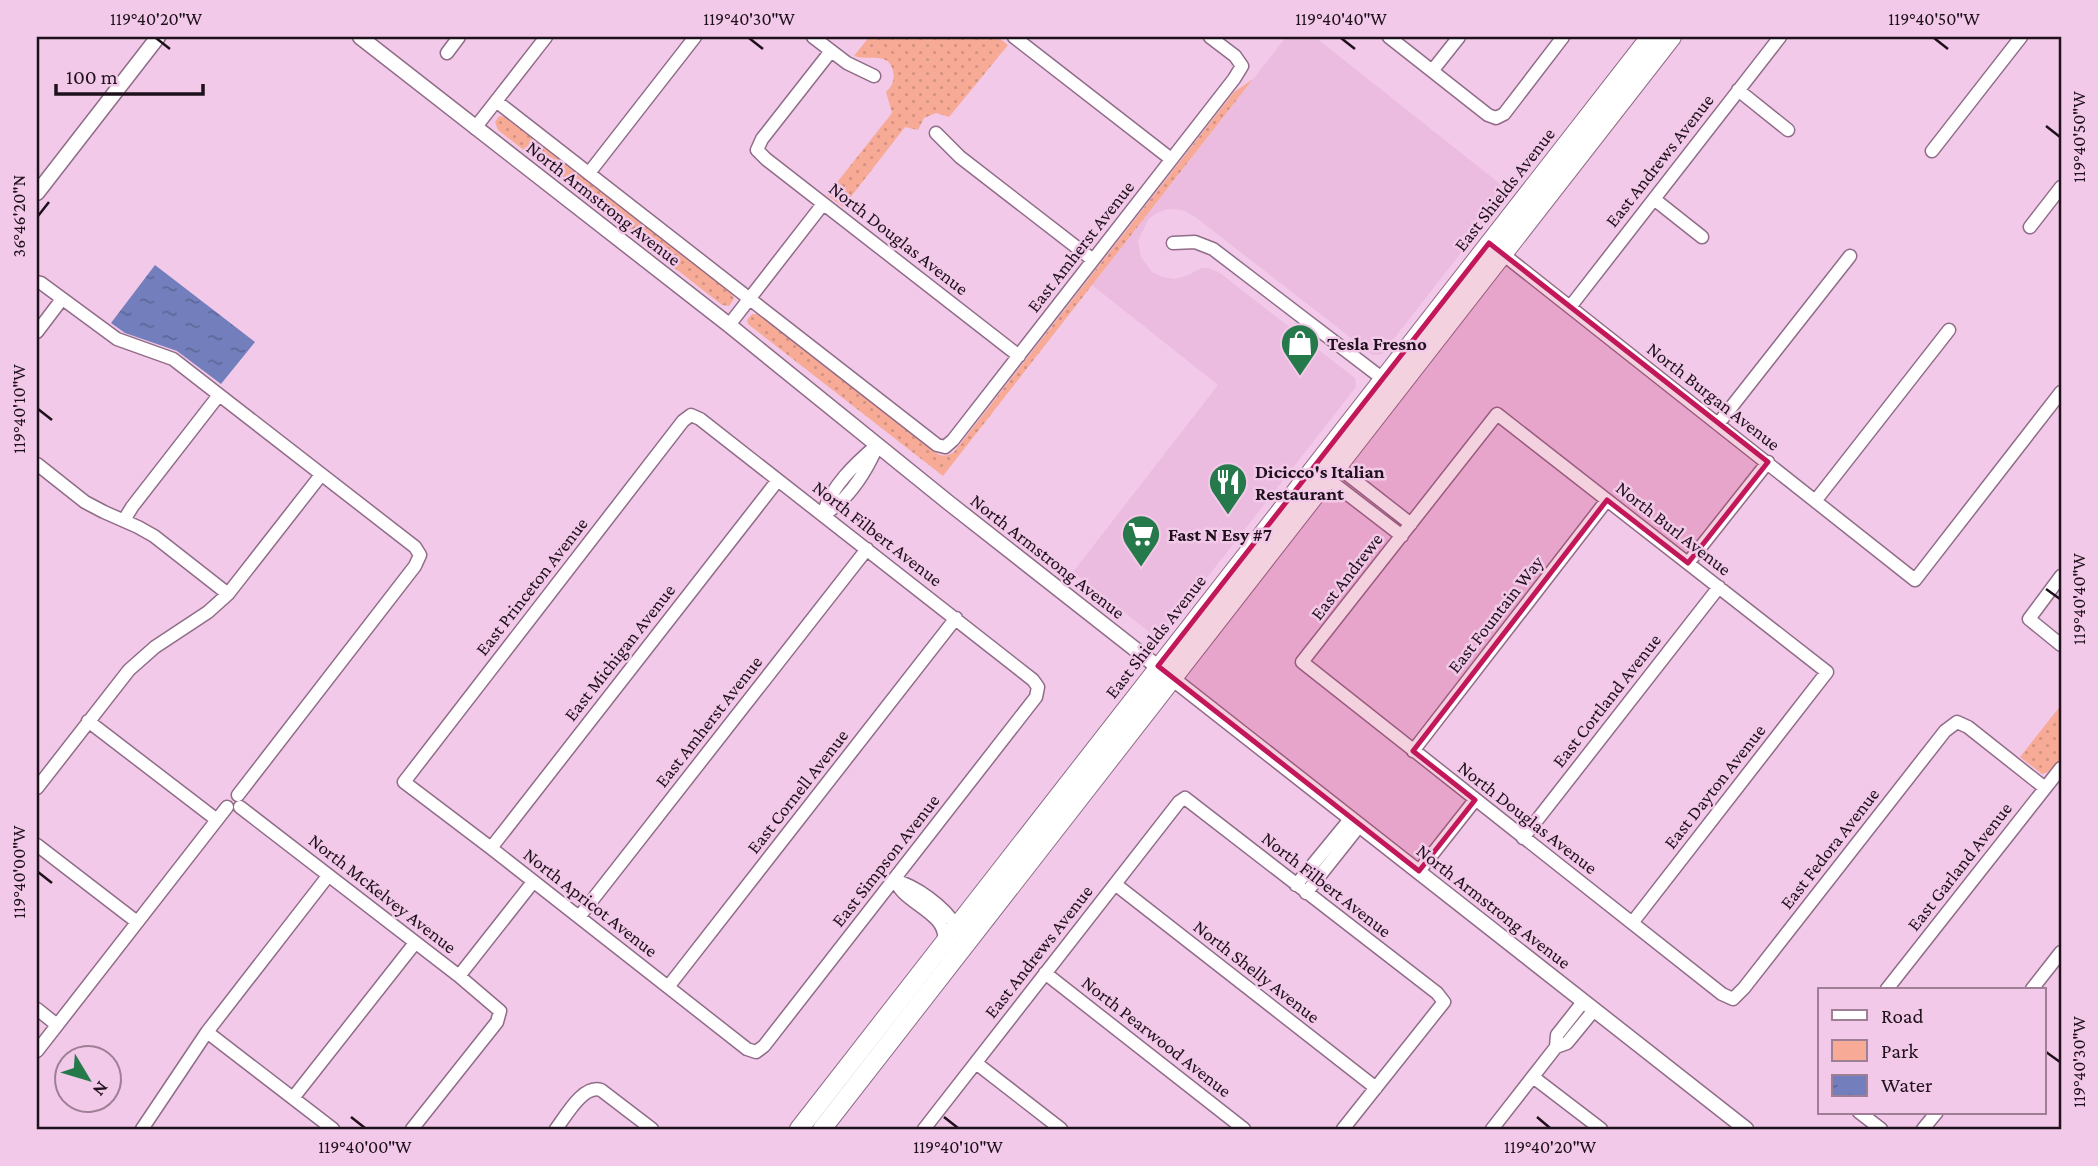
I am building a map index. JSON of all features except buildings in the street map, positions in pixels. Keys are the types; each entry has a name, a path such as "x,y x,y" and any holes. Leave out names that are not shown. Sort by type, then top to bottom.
{"main road":[{"name":"East Shields Avenue","path":"799,1129 1650,37"},
{"path":"1596,134 1618,94 1662,37"},
{"name":"East Shields Avenue","path":"822,1129 1672,37"},
{"path":"894,1037 909,1003 957,940 956,926"}],"street":[{"path":"37,192 158,37"},
{"name":"North Armstrong Avenue","path":"360,37 729,325 877,445 1746,1129"},
{"path":"447,53 460,37"},
{"path":"475,128 546,37"},
{"path":"589,173 695,37"},
{"path":"813,37 847,63 874,76"},
{"path":"1014,37 1171,159"},
{"name":"East Amherst Avenue","path":"945,447 1234,79 1241,66 1235,56 1210,37"},
{"path":"1389,37 1488,115 1496,118 1504,114 1563,37"},
{"path":"1432,71 1458,37"},
{"name":"East Andrews Avenue","path":"1570,307 1780,37"},
{"path":"1932,151 2021,37"},
{"name":"North Douglas Avenue","path":"831,51 762,139 757,150 765,159 1019,356"},
{"path":"1738,90 1788,130"},
{"name":"North Armstrong Avenue","path":"496,101 937,445 945,447"},
{"path":"936,133 960,157 1093,260"},
{"path":"2030,228 2061,187"},
{"path":"1654,199 1702,237"},
{"path":"729,325 824,204"},
{"path":"1174,243 1195,242 1213,248 1383,379"},
{"name":"North Burgan Avenue","path":"1489,243 1915,580 2061,392"},
{"path":"1718,424 1850,256"},
{"path":"37,1051 217,820 235,803 415,566 420,555 415,547 173,359 117,339 38,280"},
{"path":"37,332 62,299"},
{"path":"1816,500 1949,330"},
{"path":"124,520 219,395"},
{"name":"North Burl Avenue","path":"1497,414 1827,672"},
{"name":"East Andrewe","path":"1302,662 1497,414"},
{"name":"North Filbert Avenue","path":"691,415 700,419 956,618 1033,680 1038,687"},
{"name":"East Princeton Avenue","path":"404,782 683,421 691,415"},
{"path":"823,514 826,501 858,461 877,445"},
{"path":"1688,563 1768,462"},
{"path":"37,464 85,502 154,536 228,594"},
{"path":"1333,473 1411,524"},
{"path":"1333,473 1402,536"},
{"path":"37,788 140,659 208,612 228,594 321,475"},
{"name":"East Michigan Avenue","path":"491,848 778,480"},
{"name":"East Fountain Way","path":"1413,751 1607,500"},
{"name":"East Amherst Avenue","path":"579,917 867,549"},
{"path":"2061,576 2029,619 2061,645"},
{"name":"East Cortland Avenue","path":"1523,838 1719,587"},
{"name":"East Cornell Avenue","path":"668,987 956,618"},
{"name":"North Douglas Avenue","path":"1302,662 1722,994 1733,999"},
{"name":"East Dayton Avenue","path":"1632,923 1827,672"},
{"name":"East Simpson Avenue","path":"756,1052 765,1046 1036,697 1038,687"},
{"path":"88,721 217,820"},
{"name":"East Fedora Avenue","path":"1733,999 1945,731 1957,722 1968,727 2045,788"},
{"name":"East Garland Avenue","path":"1888,988 2061,768"},
{"name":"North Apricot Avenue","path":"404,782 747,1049 756,1052"},
{"name":"East Andrews Avenue","path":"923,1129 1179,802 1185,798"},
{"name":"North Filbert Avenue","path":"1185,798 1437,993 1444,1002 1376,1088"},
{"path":"1419,871 1475,800"},
{"name":"North McKelvey Avenue","path":"235,803 459,976 500,1011 497,1022 412,1129"},
{"path":"1301,889 1355,821"},
{"path":"37,845 137,922"},
{"path":"142,1129 207,1031 328,876"},
{"path":"894,880 908,884 944,911 956,926"},
{"path":"894,880 902,891 937,919 943,927 944,942"},
{"path":"459,976 533,883"},
{"name":"North Shelly Avenue","path":"1115,884 1376,1088"},
{"path":"293,1098 415,943"},
{"path":"2033,988 2061,952"},
{"name":"North Pearwood Avenue","path":"1045,973 1244,1129"},
{"path":"1492,1129 1556,1047 1557,1035 1588,1006"},
{"path":"37,1009 57,1024"},
{"path":"207,1031 333,1129"},
{"path":"976,1063 1061,1129"},
{"path":"1533,1077 1601,1129"},
{"path":"556,1129 586,1091 595,1088 652,1129"},
{"path":"1343,1129 1376,1088"},
{"path":"1861,1114 1877,1128"},
{"path":"1923,1129 1935,1114"}],"highlighted area":[{"path":"1489,243 1768,462 1688,563 1607,500 1413,751 1475,800 1419,871 1158,666"}],"shaded area":[{"path":"1286,37 1315,37 1509,191 1382,354 1373,355 1194,216 1182,210 1167,209 1148,220 1138,241 1141,257 1152,272 1174,279 1202,268 1220,273 1355,378 1356,387 1163,634 1153,635 1073,572 1218,385 1092,285"}],"green space":[{"path":"869,37 998,37 1008,45 949,117 936,113 924,118 918,130 905,127 843,207 827,195 892,113 886,92 893,80 891,65 883,59 854,56"},
{"path":"1253,79 943,476 748,324 747,320 752,314 760,314 936,453 950,454 1234,92"},
{"path":"499,116 507,117 731,292 734,299 729,306 722,305 498,130 495,122"},
{"path":"2061,705 2061,759 2048,772 2042,774 2020,757"}],"water":[{"path":"155,265 255,342 221,384 177,351 125,333 111,323"}],"place":[{"name":"Tesla Fresno","path":"1300,377"},
{"name":"Dicicco's Italian Restaurant","path":"1228,516"},
{"name":"Fast N Esy #7","path":"1141,568"}]}
